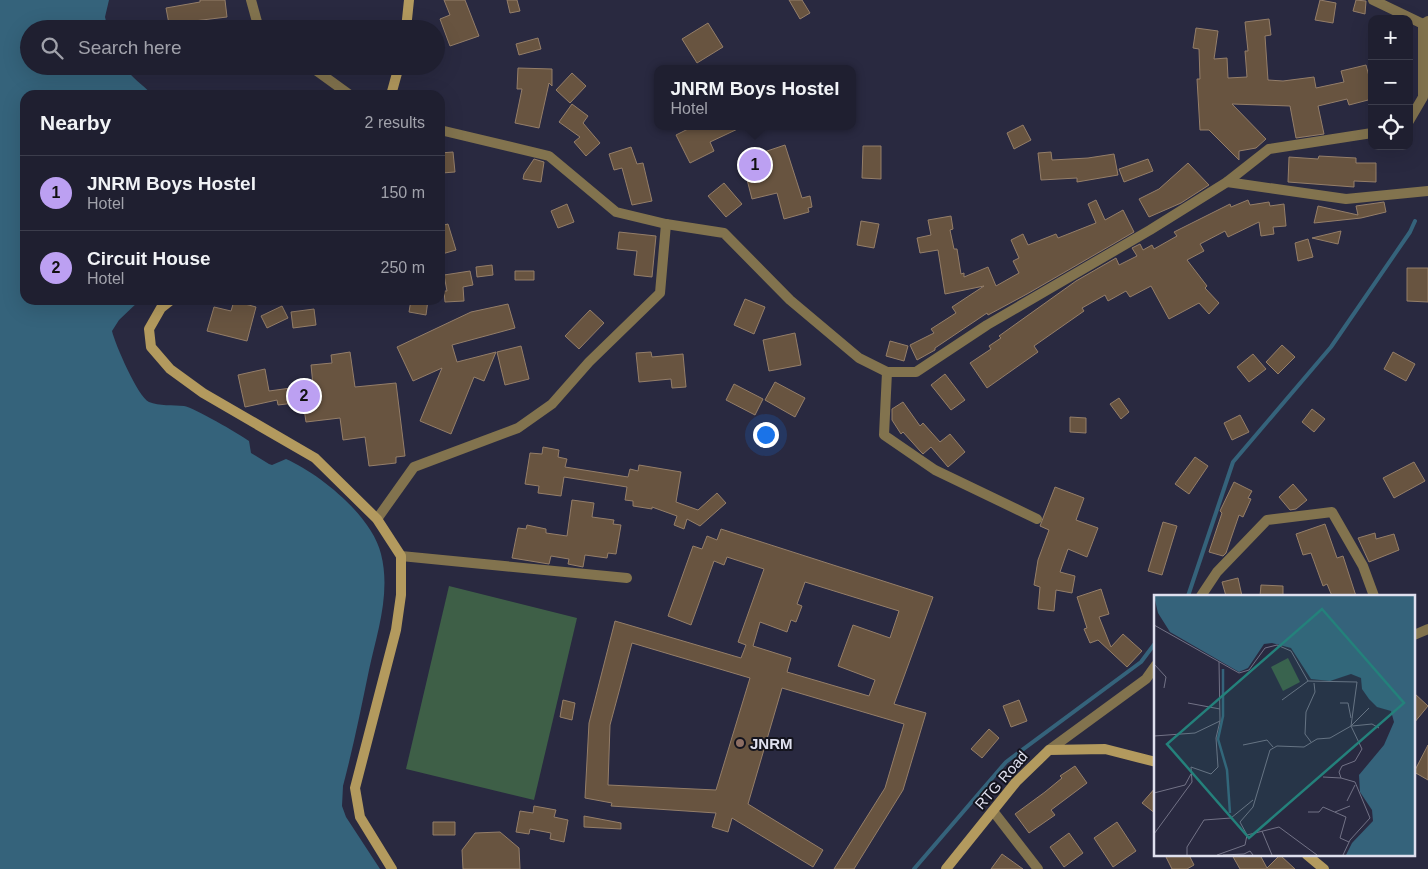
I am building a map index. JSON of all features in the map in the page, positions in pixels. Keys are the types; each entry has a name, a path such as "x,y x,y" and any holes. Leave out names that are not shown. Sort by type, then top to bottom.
{"main road":[{"path":"407,20 408,0"},
{"path":"392,90 397,75"},
{"path":"164,305 149,329 151,347 170,369 203,393 315,458 377,518 401,556 401,596 396,630 356,788 360,817 392,869"},
{"name":"RTG Road","path":"946,869 1016,782 1048,750 1105,749 1154,761"},
{"path":"1308,856 1324,869"}],"street":[{"path":"251,0 257,20"},
{"path":"1373,0 1426,22 1423,97 1413,114"},
{"path":"322,75 343,90"},
{"path":"445,131 549,156 616,212 666,224 724,232 790,300 859,358 887,372 916,372 987,325 1150,230 1227,182 1268,148 1368,134"},
{"path":"1227,182 1346,199 1428,191"},
{"path":"377,518 414,467 518,428 552,404 589,362 660,294 666,224"},
{"path":"887,372 884,435 935,470 1038,519"},
{"path":"1202,595 1217,572 1267,520 1332,512 1363,566 1374,595"},
{"path":"401,556 627,578"},
{"path":"1416,634 1428,629"},
{"path":"1048,750 1146,679 1154,668"},
{"path":"993,812 1038,869"}],"green space":[{"path":"449,586 577,618 534,800 406,769"}],"water":[{"path":"0,0 109,0 106,20 20,20 20,75 131,75 147,90 20,90 20,305 135,305 119,320 112,331 128,369 144,398 149,402 157,404 184,406 206,416 249,441 251,453 269,464 272,465 286,459 299,466 314,475 343,498 367,525 376,540 381,554 384,569 384,598 354,743 343,786 342,806 346,817 380,869 0,869"}],"building":[{"path":"200,0 225,0 227,17 202,20 168,20 166,8 200,2"},
{"path":"444,0 465,0 479,36 450,46 445,32 445,20 440,19 450,15"},
{"path":"507,0 517,0 520,11 510,13"},
{"path":"789,0 802,0 810,13 800,19"},
{"path":"1320,0 1336,3 1333,23 1315,20"},
{"path":"1356,0 1366,1 1365,14 1353,11"},
{"path":"1269,19 1271,35 1265,36 1268,80 1283,81 1314,77 1316,88 1344,82 1341,71 1366,65 1368,72 1368,100 1349,105 1347,99 1318,106 1324,134 1296,138 1290,106 1232,104 1266,139 1256,148 1239,151 1239,160 1209,130 1200,130 1197,79 1200,79 1199,49 1193,48 1196,28 1218,31 1214,59 1227,58 1228,78 1247,77 1245,51 1248,51 1245,22"},
{"path":"708,23 723,47 697,63 682,39"},
{"path":"538,38 541,49 519,55 516,44"},
{"path":"518,68 552,69 552,86 549,83 539,128 515,123 522,89 517,89"},
{"path":"572,73 586,86 570,103 556,90"},
{"path":"572,104 588,116 583,123 600,143 586,156 574,142 580,137 559,122"},
{"path":"1023,125 1031,140 1014,149 1007,133"},
{"path":"686,130 736,130 710,142 714,151 690,163 676,135"},
{"path":"785,145 802,198 810,196 812,207 808,208 809,212 784,219 777,193 752,199 742,160 762,155 761,153"},
{"path":"863,146 881,146 881,179 862,178"},
{"path":"631,147 637,164 643,163 652,201 632,205 622,168 614,170 609,154"},
{"path":"453,152 455,172 445,173 445,153"},
{"path":"1051,152 1052,160 1114,154 1118,175 1077,182 1077,178 1041,180 1038,153"},
{"path":"1319,156 1356,158 1356,163 1376,163 1376,182 1354,181 1354,187 1288,182 1289,157 1318,159"},
{"path":"534,159 544,162 541,182 523,179 524,174"},
{"path":"1148,159 1153,171 1124,182 1119,169"},
{"path":"1188,163 1209,185 1181,203 1149,217 1139,199 1159,189"},
{"path":"724,183 742,204 726,217 708,196"},
{"path":"1096,200 1105,220 1123,210 1134,232 1027,294 988,315 987,313 935,348 935,350 917,360 910,345 934,333 931,329 956,313 952,307 984,286 945,294 938,250 920,253 917,238 931,235 928,220 951,216 953,229 950,230 954,249 957,249 961,274 964,273 964,277 988,267 996,286 1019,273 1013,261 1019,258 1011,240 1023,234 1028,245 1056,234 1058,238 1096,223 1088,204"},
{"path":"1248,200 1250,205 1269,202 1270,206 1284,204 1286,226 1273,227 1274,234 1261,236 1259,222 1228,237 1225,231 1200,244 1204,251 1187,260 1207,286 1205,288 1219,303 1209,314 1199,303 1169,319 1151,286 1130,297 1126,291 1108,301 1105,295 1082,308 1084,311 1034,346 1038,352 987,388 970,363 991,349 989,346 1001,338 999,336 1076,281 1116,258 1119,265 1137,256 1132,248 1140,244 1143,250 1152,245 1154,249 1177,236 1174,232 1230,204 1231,207"},
{"path":"1384,202 1386,212 1361,218 1314,223 1318,206 1358,215 1356,206"},
{"path":"567,204 574,222 558,228 551,211"},
{"path":"861,221 879,224 874,248 857,245"},
{"path":"448,224 456,250 445,253 445,225"},
{"path":"1341,231 1338,244 1312,238"},
{"path":"619,232 656,236 652,277 634,275 637,251 617,249"},
{"path":"1308,239 1313,257 1298,261 1295,243"},
{"path":"492,265 493,275 477,277 476,267"},
{"path":"1407,268 1428,268 1428,302 1407,301"},
{"path":"470,271 473,285 463,287 464,301 445,302 445,291 447,291 445,275"},
{"path":"515,271 534,271 534,280 515,280"},
{"path":"745,299 765,307 754,334 734,325"},
{"path":"508,304 515,328 452,345 457,362 496,352 484,381 474,377 451,434 420,421 442,368 413,381 397,347 471,312"},
{"path":"233,305 256,307 247,341 207,331 214,307 231,311"},
{"path":"410,305 427,305 426,315 409,312"},
{"path":"282,306 288,318 267,328 261,316"},
{"path":"314,309 316,325 293,328 291,312"},
{"path":"590,310 604,323 579,349 565,336"},
{"path":"795,333 801,365 769,371 763,340"},
{"path":"890,341 908,346 904,361 886,356"},
{"path":"1282,345 1295,357 1278,374 1266,362"},
{"path":"521,346 529,379 505,385 497,352"},
{"path":"350,352 355,387 396,383 405,456 396,457 396,463 369,466 365,437 343,440 340,418 306,422 303,402 278,405 277,400 245,407 238,375 265,369 269,391 313,385 311,365 332,363 331,355"},
{"path":"651,352 652,357 683,354 686,387 672,388 671,379 639,382 636,353"},
{"path":"1393,352 1415,364 1406,381 1384,369"},
{"path":"1253,354 1266,369 1249,382 1237,367"},
{"path":"945,374 965,400 951,410 931,385"},
{"path":"775,382 805,398 795,417 765,400"},
{"path":"734,384 763,399 755,415 726,400"},
{"path":"1119,398 1129,412 1121,419 1110,404"},
{"path":"903,402 920,426 923,423 940,442 950,434 965,452 948,467 931,447 923,454 903,432 901,434 892,420 892,409"},
{"path":"1312,409 1325,419 1314,432 1302,422"},
{"path":"1240,415 1249,432 1232,440 1224,423"},
{"path":"1070,417 1086,418 1086,433 1070,432"},
{"path":"543,447 559,450 558,457 567,459 565,467 628,477 630,469 638,471 639,465 681,472 676,502 698,510 717,493 726,503 700,526 687,519 684,529 674,525 677,516 652,507 652,509 633,506 633,501 625,500 627,487 564,477 561,496 538,493 539,486 525,484 530,453 542,454"},
{"path":"1195,457 1208,466 1189,494 1175,484"},
{"path":"1414,462 1425,481 1394,498 1383,478"},
{"path":"1234,482 1252,491 1248,498 1251,499 1243,517 1239,515 1226,553 1223,556 1209,552 1222,513 1220,511"},
{"path":"1293,484 1307,500 1296,509 1290,510 1279,497"},
{"path":"1055,487 1084,498 1076,520 1098,528 1087,557 1068,549 1060,572 1075,576 1072,593 1056,590 1054,611 1038,609 1040,587 1034,585 1038,560 1049,530 1040,526"},
{"path":"572,500 594,503 592,517 614,520 613,524 621,525 616,554 608,553 607,558 585,555 583,567 568,564 569,559 551,556 549,564 512,558 518,528 526,529 527,525 546,529 546,533 567,536"},
{"path":"1163,522 1177,526 1162,575 1148,571"},
{"path":"1325,524 1337,558 1343,556 1356,595 1332,595 1327,584 1323,586 1311,553 1303,555 1296,534"},
{"path":"721,529 933,597 894,704 926,713 903,790 854,869 834,869 885,788 904,724 782,688 748,804 823,850 813,867 732,818 728,832 712,827 716,813 611,806 612,803 585,798 589,723 615,621 741,658 746,645 738,642 764,569 727,557 724,565 714,561 691,625 668,616 693,546 702,549 707,536 717,540","holes":["805,582 899,611 890,638 853,625 838,666 875,680 869,696 787,672 791,658 753,646 760,622 787,632 791,620 796,622 802,606 797,604","632,643 750,678 716,790 608,785 610,725"]},
{"path":"1375,533 1376,539 1394,534 1399,550 1369,562 1358,538"},
{"path":"1238,578 1242,595 1226,595 1222,582"},
{"path":"1261,585 1283,586 1283,595 1260,595"},
{"path":"1101,589 1109,614 1099,617 1111,647 1123,634 1142,651 1127,667 1098,640 1090,643 1084,629 1087,628 1077,597"},
{"path":"1416,695 1428,706 1416,721"},
{"path":"563,700 575,703 572,720 560,717"},
{"path":"1019,700 1027,721 1011,727 1003,706"},
{"path":"989,729 999,738 982,758 971,749"},
{"path":"1428,745 1428,780 1416,773 1416,768"},
{"path":"1075,766 1087,783 1051,810 1055,815 1029,833 1015,814 1062,778 1060,776"},
{"path":"1154,789 1154,812 1142,803"},
{"path":"534,806 556,810 554,817 568,820 564,842 550,839 551,833 530,829 529,834 516,832 520,811 533,813"},
{"path":"584,816 621,823 621,829 584,827"},
{"path":"433,822 455,822 455,835 433,835"},
{"path":"1117,822 1136,851 1113,867 1094,838"},
{"path":"500,832 519,848 520,869 463,869 462,850 475,833"},
{"path":"1069,833 1083,853 1064,867 1050,847"},
{"path":"1002,854 1023,869 991,869"},
{"path":"1166,856 1190,856 1194,865 1187,869 1172,869"},
{"path":"1233,856 1261,856 1267,868 1281,856 1295,869 1240,869"}],"waterway":[{"path":"1188,595 1233,462 1331,347 1410,232 1415,221"},
{"path":"914,869 1006,762 1141,662 1154,645"}],"place":[{"name":"JNRM Boys Hostel","path":"755,165"},
{"name":"Circuit House","path":"304,396"},
{"name":"JNRM","path":"740,743"}]}
